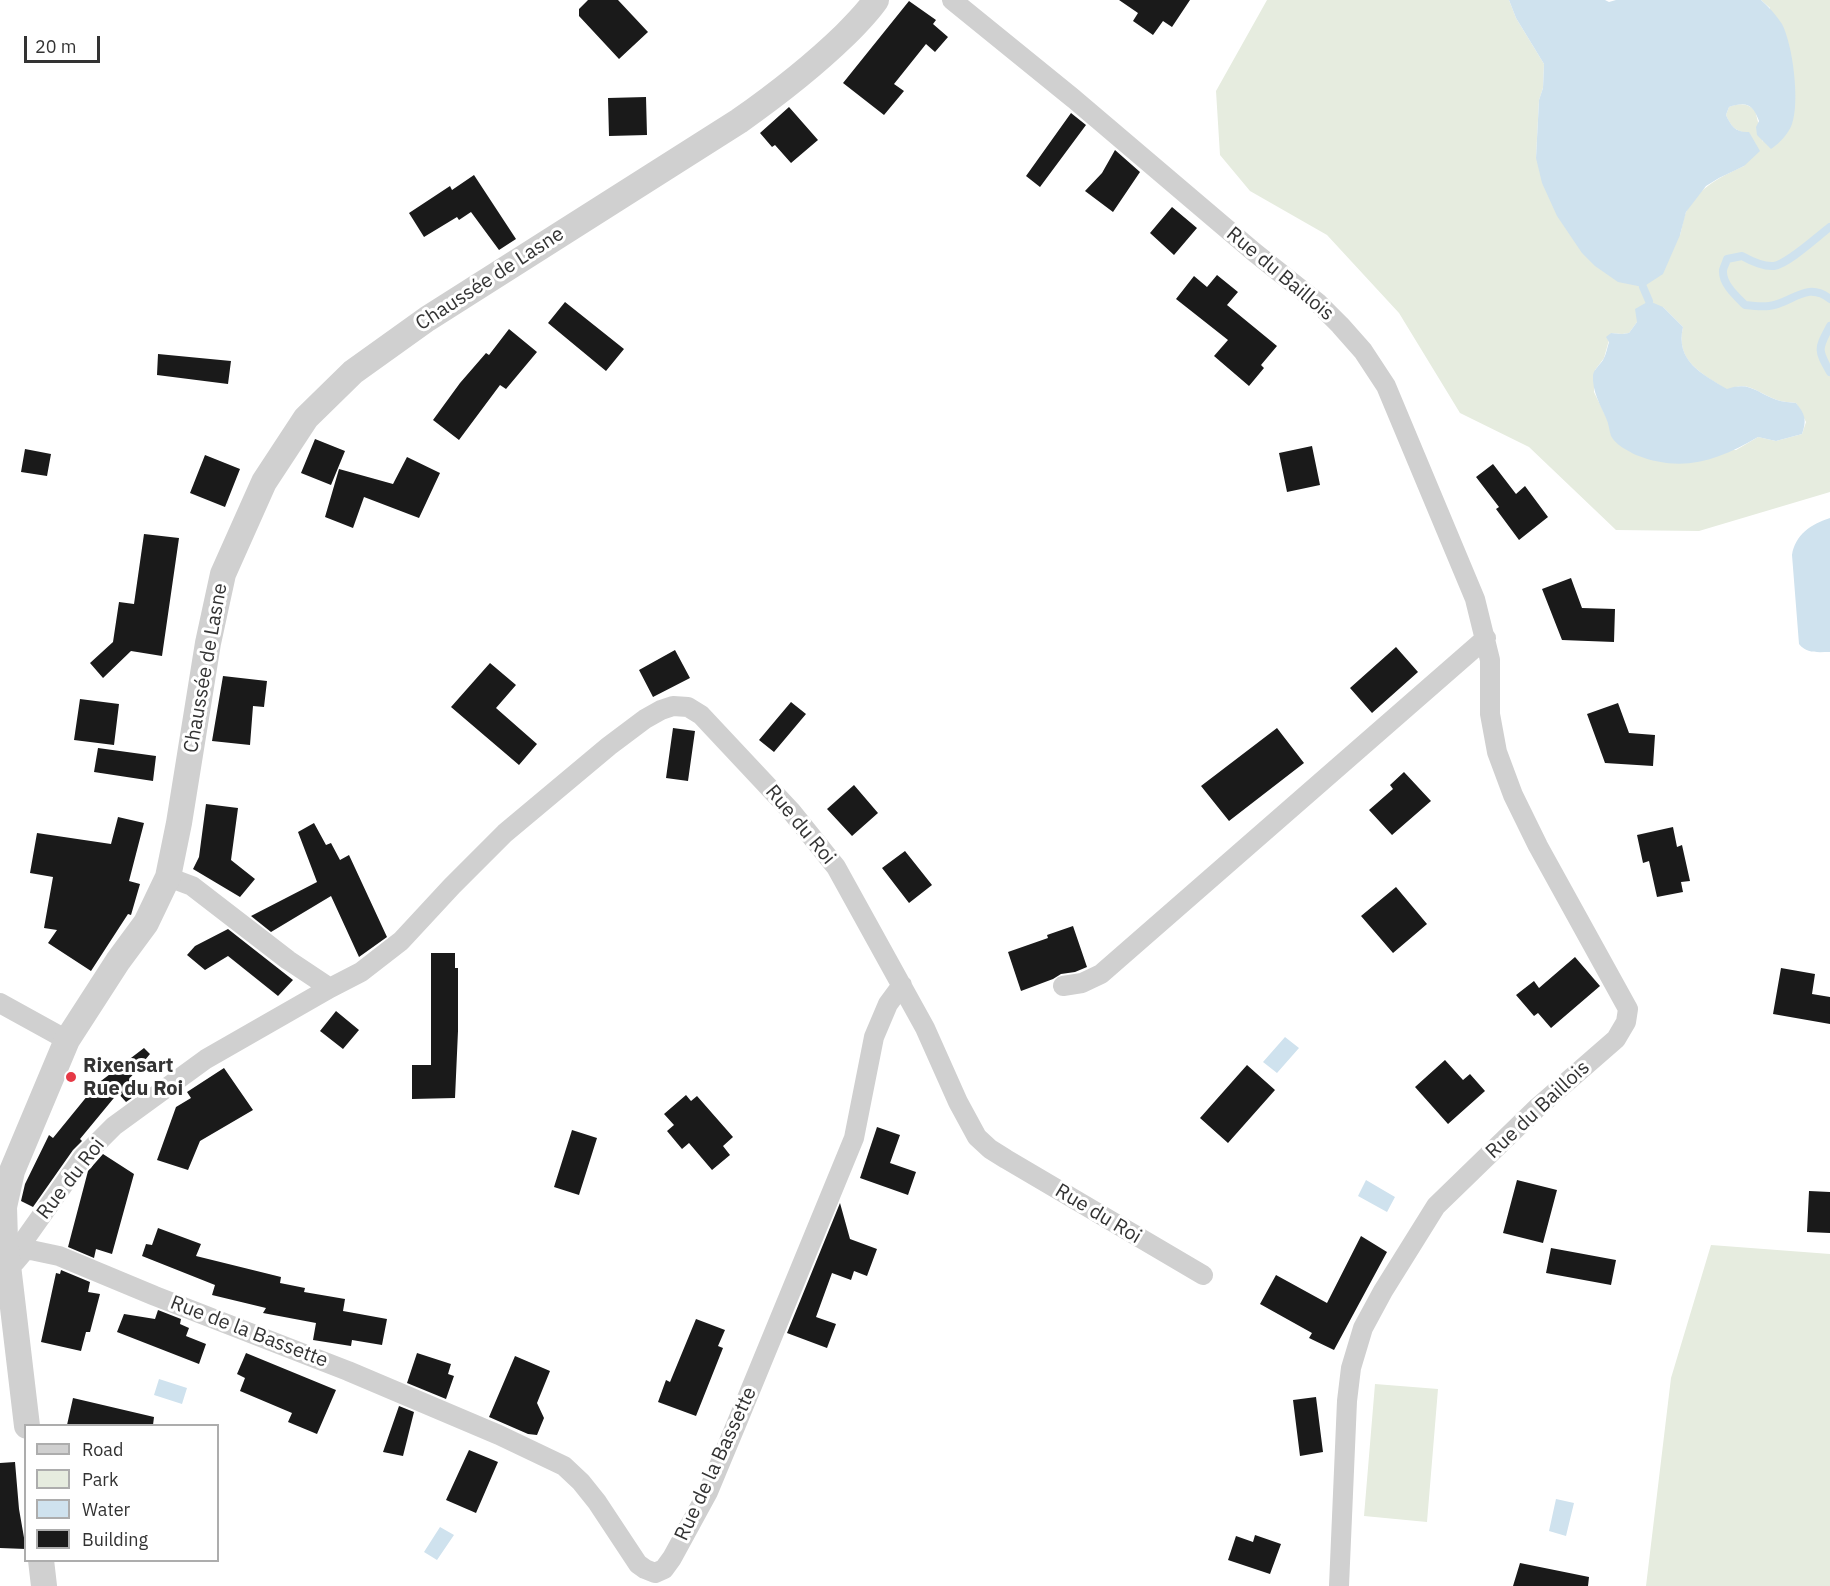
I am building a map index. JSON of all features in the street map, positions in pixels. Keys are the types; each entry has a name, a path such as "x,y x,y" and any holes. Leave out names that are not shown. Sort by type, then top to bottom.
{"street":[{"name":"Chaussée de Lasne","path":"27,1424 4,1275 4,1207 12,1170 67,1040 146,923 168,877 208,643 223,574 264,482 306,418 353,372 427,319 739,121 780,92 825,55 876,0"},
{"name":"Rue du Baillois","path":"952,0 1318,303 1363,351 1386,386 1472,589 1490,660 1490,714 1497,752 1512,795 1628,1009 1626,1022 1616,1039 1538,1107 1436,1206 1383,1291 1363,1329 1351,1368 1347,1401 1339,1586"},
{"path":"1063,986 1082,983 1101,974 1486,638"},
{"name":"Rue du Roi","path":"4,1275 83,1157 114,1126 206,1059 361,972 401,941 505,833 645,718 673,706 688,707 700,715 791,811 836,867 925,1028 958,1102 977,1137 1006,1159 1203,1275"},
{"path":"168,877 192,886 288,960 330,988"},
{"name":"Rue de la Bassette","path":"4,1275 26,1249 59,1256 348,1371 499,1435 564,1466 597,1502 638,1563 655,1573 664,1569 672,1558 708,1492 854,1138 874,1037 888,1005 902,985"},
{"path":"0,1003 67,1040"},
{"path":"41,1562 44,1586"}],"green space":[{"path":"1267,0 1509,0 1516,18 1544,64 1543,88 1539,100 1536,158 1680,235 1686,212 1691,203 1704,189 1744,166 1753,143 1749,133 1737,130 1730,123 1726,115 1729,107 1743,104 1755,110 1763,142 1770,8 1761,0 1830,0 1830,492 1699,531 1616,530 1529,447 1460,413 1399,313 1327,235 1250,191 1220,155 1216,91","holes":["1663,307 1683,327 1683,349 1687,358 1700,372 1727,390 1742,386 1777,400 1796,403 1806,422 1802,434 1776,441 1758,437 1736,450 1612,437 1608,421 1594,392 1595,370 1604,358 1611,333 1629,333 1637,322"]},
{"path":"1711,1245 1830,1254 1830,1586 1646,1586 1671,1378"},
{"path":"1375,1384 1438,1389 1427,1522 1364,1516"}],"water":[{"path":"1509,0 1605,0 1609,2 1616,0 1761,0 1782,24 1789,45 1794,74 1795,102 1791,127 1771,149 1757,135 1756,127 1759,121 1748,105 1740,104 1729,107 1726,115 1730,122 1737,130 1749,132 1760,151 1744,166 1706,186 1686,212 1680,235 1663,274 1643,287 1618,282 1595,266 1582,253 1557,216 1542,183 1536,158 1539,100 1543,88 1544,64 1516,18"},
{"path":"1649,301 1663,307 1683,327 1683,349 1687,358 1700,372 1727,389 1748,387 1777,400 1796,403 1804,417 1802,434 1776,441 1758,437 1714,458 1684,464 1653,460 1636,455 1619,445 1611,436 1595,392 1593,375 1606,354 1609,342 1606,337 1611,333 1629,333 1637,322 1635,309"},
{"path":"1830,518 1830,652 1813,652 1799,644 1792,555 1800,536 1805,531"},
{"path":"1285,1037 1299,1048 1277,1073 1263,1062"},
{"path":"1366,1180 1395,1197 1387,1212 1358,1196"},
{"path":"159,1379 187,1388 182,1404 154,1395"},
{"path":"1556,1499 1574,1503 1566,1536 1549,1531"},
{"path":"440,1527 454,1535 437,1560 424,1552"}],"building":[{"path":"588,0 618,0 648,32 619,59 579,16 579,9"},
{"path":"1119,0 1190,0 1172,27 1163,21 1153,35 1133,21 1138,13"},
{"path":"909,1 936,20 933,24 948,37 935,52 926,44 894,84 904,91 884,115 843,83"},
{"path":"646,97 647,135 609,136 608,98"},
{"path":"789,107 818,140 791,163 775,145 772,147 760,133"},
{"path":"1071,113 1086,125 1040,187 1026,176"},
{"path":"1115,150 1140,172 1113,212 1085,191 1102,173"},
{"path":"474,175 516,239 499,250 471,212 459,220 457,217 424,237 409,213 450,186 452,190"},
{"path":"1172,207 1197,228 1174,255 1150,233"},
{"path":"1217,275 1238,292 1227,305 1277,346 1261,365 1264,368 1249,386 1214,356 1228,340 1176,299 1194,276 1207,287"},
{"path":"565,302 624,349 606,371 548,323"},
{"path":"509,329 537,352 506,389 500,385 459,440 433,420 460,383 486,353 489,355"},
{"path":"158,354 231,361 228,384 157,375"},
{"path":"315,439 345,451 331,485 301,473"},
{"path":"1312,446 1320,485 1287,492 1279,453"},
{"path":"25,449 51,454 47,476 21,472"},
{"path":"205,455 240,469 225,507 190,493"},
{"path":"407,457 440,473 419,518 364,497 353,528 325,517 339,469 393,484"},
{"path":"1493,464 1516,494 1525,486 1548,517 1519,540 1496,509 1499,507 1476,477"},
{"path":"144,534 179,538 162,656 131,651 103,678 90,663 113,642 119,602 134,604"},
{"path":"1571,578 1582,608 1615,609 1614,642 1562,640 1542,589"},
{"path":"1396,647 1418,672 1372,713 1350,688"},
{"path":"675,650 690,678 653,697 639,670"},
{"path":"490,663 516,685 496,708 537,744 519,765 451,707"},
{"path":"223,676 267,681 264,707 253,706 250,745 212,741"},
{"path":"80,699 119,704 114,745 74,740"},
{"path":"791,702 806,714 774,752 759,740"},
{"path":"1618,703 1629,733 1655,735 1653,766 1605,763 1587,714"},
{"path":"673,728 695,731 688,781 666,778"},
{"path":"1277,728 1304,763 1229,821 1201,786"},
{"path":"98,748 156,756 153,781 94,772"},
{"path":"1404,772 1431,801 1392,835 1369,810 1393,789 1390,785"},
{"path":"854,785 878,813 852,836 827,809"},
{"path":"206,804 238,808 231,860 255,879 240,897 193,869 199,857"},
{"path":"118,817 144,823 129,881 140,884 131,915 128,914 91,971 48,943 57,930 44,928 53,877 30,873 37,833 111,844"},
{"path":"314,823 326,845 331,843 340,860 349,855 387,937 359,957 331,896 271,932 251,916 317,882 298,832"},
{"path":"1673,827 1677,847 1682,845 1690,881 1681,882 1683,892 1657,897 1649,861 1643,863 1637,835"},
{"path":"905,851 932,885 909,903 882,868"},
{"path":"1396,887 1427,924 1393,953 1361,916"},
{"path":"1073,926 1087,967 1061,974 1021,991 1008,952 1048,938 1047,935"},
{"path":"228,929 293,980 278,996 228,956 205,970 187,955 195,946"},
{"path":"431,953 455,953 455,968 458,968 455,1098 412,1099 412,1065 431,1065"},
{"path":"1575,957 1600,986 1551,1028 1538,1013 1534,1016 1516,995 1534,981 1539,988"},
{"path":"1781,968 1815,974 1812,994 1830,997 1830,1024 1773,1014"},
{"path":"336,1011 359,1030 343,1049 320,1031"},
{"path":"144,1048 150,1054 130,1078 139,1093 126,1102 118,1093 80,1139 82,1141 73,1150 33,1207 21,1201 25,1184 49,1135 53,1138 97,1084"},
{"path":"1445,1060 1463,1080 1470,1074 1485,1091 1448,1124 1415,1087"},
{"path":"1247,1065 1275,1090 1228,1143 1200,1118"},
{"path":"224,1068 253,1110 200,1141 188,1170 157,1160 176,1107 191,1098 187,1092"},
{"path":"686,1095 691,1101 697,1096 733,1137 723,1146 730,1155 712,1170 689,1143 682,1149 667,1131 674,1125 664,1114"},
{"path":"877,1127 900,1135 890,1163 916,1172 908,1195 860,1178"},
{"path":"572,1130 597,1138 579,1195 554,1187"},
{"path":"103,1154 134,1174 112,1254 96,1249 94,1258 68,1247 88,1171"},
{"path":"1517,1180 1557,1190 1543,1243 1503,1233"},
{"path":"1809,1191 1830,1192 1830,1233 1807,1232"},
{"path":"840,1203 850,1239 877,1249 867,1276 854,1271 851,1280 832,1273 816,1317 836,1324 827,1348 787,1333"},
{"path":"158,1228 201,1244 196,1256 281,1277 280,1283 305,1288 304,1292 345,1299 343,1311 387,1319 382,1345 352,1340 351,1346 313,1340 316,1323 263,1313 266,1308 212,1295 215,1285 142,1256 146,1244 152,1245"},
{"path":"1361,1236 1387,1252 1334,1350 1309,1338 1312,1333 1260,1304 1276,1275 1327,1303"},
{"path":"1551,1248 1616,1260 1611,1285 1546,1273"},
{"path":"61,1270 90,1282 88,1292 100,1294 90,1332 86,1332 81,1351 41,1342 56,1273 60,1274"},
{"path":"158,1310 181,1319 180,1324 189,1328 186,1336 206,1344 199,1364 117,1332 124,1314 155,1319"},
{"path":"696,1319 725,1330 718,1346 723,1348 696,1416 658,1402 666,1380 670,1382"},
{"path":"246,1353 336,1390 317,1434 288,1422 292,1413 240,1391 245,1378 237,1374"},
{"path":"417,1353 451,1364 448,1374 454,1376 446,1399 407,1383"},
{"path":"515,1356 550,1371 537,1403 544,1418 537,1435 528,1434 489,1417"},
{"path":"1316,1397 1323,1452 1300,1456 1293,1400"},
{"path":"73,1398 154,1417 153,1424 67,1424"},
{"path":"399,1406 414,1412 403,1456 383,1452"},
{"path":"469,1450 498,1462 476,1513 446,1500"},
{"path":"15,1462 24,1549 0,1548 0,1463"},
{"path":"1255,1535 1281,1544 1270,1574 1228,1560 1236,1536 1253,1542"},
{"path":"1520,1563 1589,1577 1588,1586 1513,1586"}],"waterway":[{"path":"1830,227 1780,264 1766,266 1742,256 1727,259 1723,270 1727,285 1745,305 1769,306 1806,292 1822,294 1830,299"},
{"path":"1643,287 1649,301"},
{"path":"1830,326 1821,345 1821,353 1830,372"}],"place":[{"name":"Rixensart Rue du Roi","path":"71,1077"}]}
